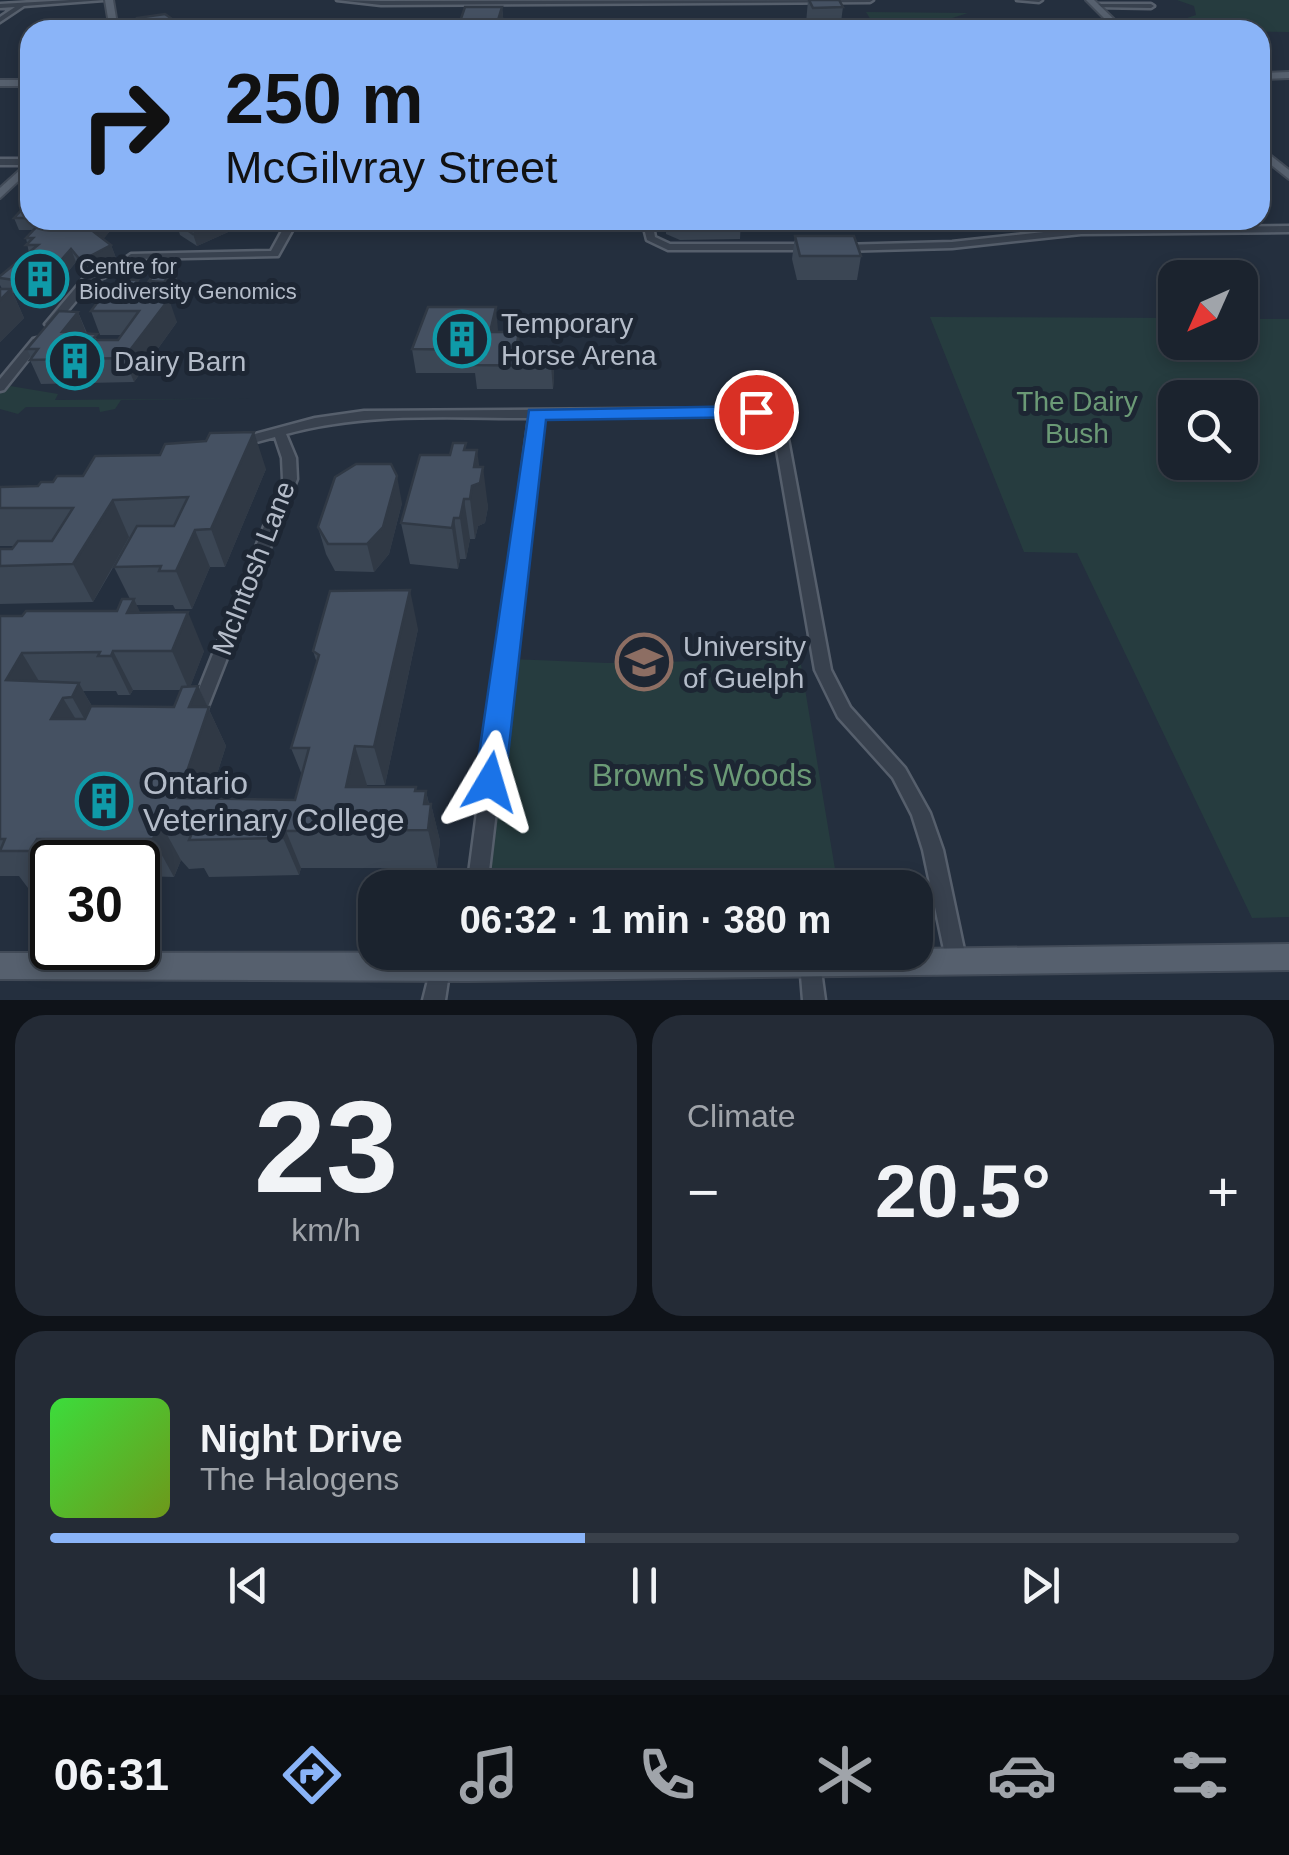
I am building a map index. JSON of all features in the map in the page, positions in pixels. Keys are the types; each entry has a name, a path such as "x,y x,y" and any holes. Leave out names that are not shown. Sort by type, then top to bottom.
{"main road":[{"path":"1270,159 1289,176"},
{"path":"933,960 1289,957"},
{"path":"0,966 358,963"}],"street":[{"path":"0,6 101,0"},
{"path":"340,0 870,0"},
{"path":"1020,0 1039,0"},
{"path":"681,2 682,13"},
{"path":"1094,3 1150,6"},
{"path":"0,20 21,5"},
{"path":"0,386 87,281 141,254 274,254 287,230"},
{"path":"649,230 650,238 668,246 813,248"},
{"path":"831,248 952,245 1081,231 1289,230"},
{"path":"232,445 364,415 777,412 824,670 844,712 902,776 921,813 933,850 956,959"},
{"path":"479,870 536,414"},
{"name":"McIntosh Lane","path":"202,704 290,479 289,458 280,432"},
{"path":"434,1000 454,970"},
{"path":"811,970 814,1000"}],"green space":[{"path":"1177,0 1289,0 1289,32 1270,32 1270,20 1181,20 1196,15 1194,6"},
{"path":"866,12 968,13 946,20 871,20"},
{"name":"The Dairy Bush","path":"930,317 1158,318 1158,360 1258,360 1258,319 1289,319 1289,917 1252,918 1077,553 1024,552"},
{"path":"10,386 58,394 55,400 282,398 121,400 115,409 100,412 99,407 26,407 18,414 0,409 0,393"},
{"name":"Brown's Woods","path":"512,659 606,663 800,659 835,870 488,870"}],"building":[{"path":"809,0 839,0 843,7 813,8"},
{"path":"465,7 502,7 498,20 460,20"},
{"path":"165,14 172,20 138,20"},
{"path":"34,230 96,230 111,245 81,261 71,249 39,285 18,285 21,281 0,278 38,245 26,245 33,238 26,238"},
{"path":"795,236 854,236 861,256 800,256"},
{"path":"159,268 174,269 164,282 149,281"},
{"path":"120,279 138,280 128,292 109,291"},
{"path":"151,295 148,298 169,299 124,358 30,360 38,349 27,349 59,311 78,312 62,332 97,334 92,340 118,340 139,311 91,311 100,299"},
{"path":"428,307 496,307 490,332 519,332 515,354 553,354 551,366 474,365 477,350 412,349"},
{"path":"254,432 211,529 195,530 176,571 159,571 161,566 114,567 137,526 174,526 188,497 113,500 73,564 0,566 0,549 12,549 18,541 52,541 73,508 0,508 0,487 38,486 41,482 53,482 57,476 83,476 95,456 160,455 165,444 206,441 210,433"},
{"path":"453,443 466,443 464,450 477,450 474,467 483,467 480,483 472,486 470,499 464,499 460,518 454,518 452,528 401,523 420,455 450,455"},
{"path":"356,464 391,464 397,476 383,527 367,544 328,544 318,527 335,477"},
{"path":"410,590 374,747 355,746 346,787 416,787 415,791 426,791 424,804 431,804 428,830 286,831 283,838 189,840 193,831 168,831 160,822 153,839 37,839 30,840 30,851 0,851 5,839 0,839 0,616 22,616 26,611 117,611 122,599 134,599 127,613 188,612 172,651 113,651 111,656 98,656 100,652 22,653 6,680 79,683 72,697 63,698 51,719 85,719 91,706 174,707 182,687 198,686 189,707 209,707 178,798 295,800 309,748 291,748 319,655 313,651 330,591"}],"place":[{"name":"Centre for Biodiversity Genomics","path":"40,279"},
{"name":"Temporary Horse Arena","path":"462,339"},
{"name":"Dairy Barn","path":"75,361"},
{"name":"University of Guelph","path":"644,662"},
{"name":"Ontario Veterinary College","path":"104,801"}],"route":[{"path":"490,782 536,414 756,412"}]}
